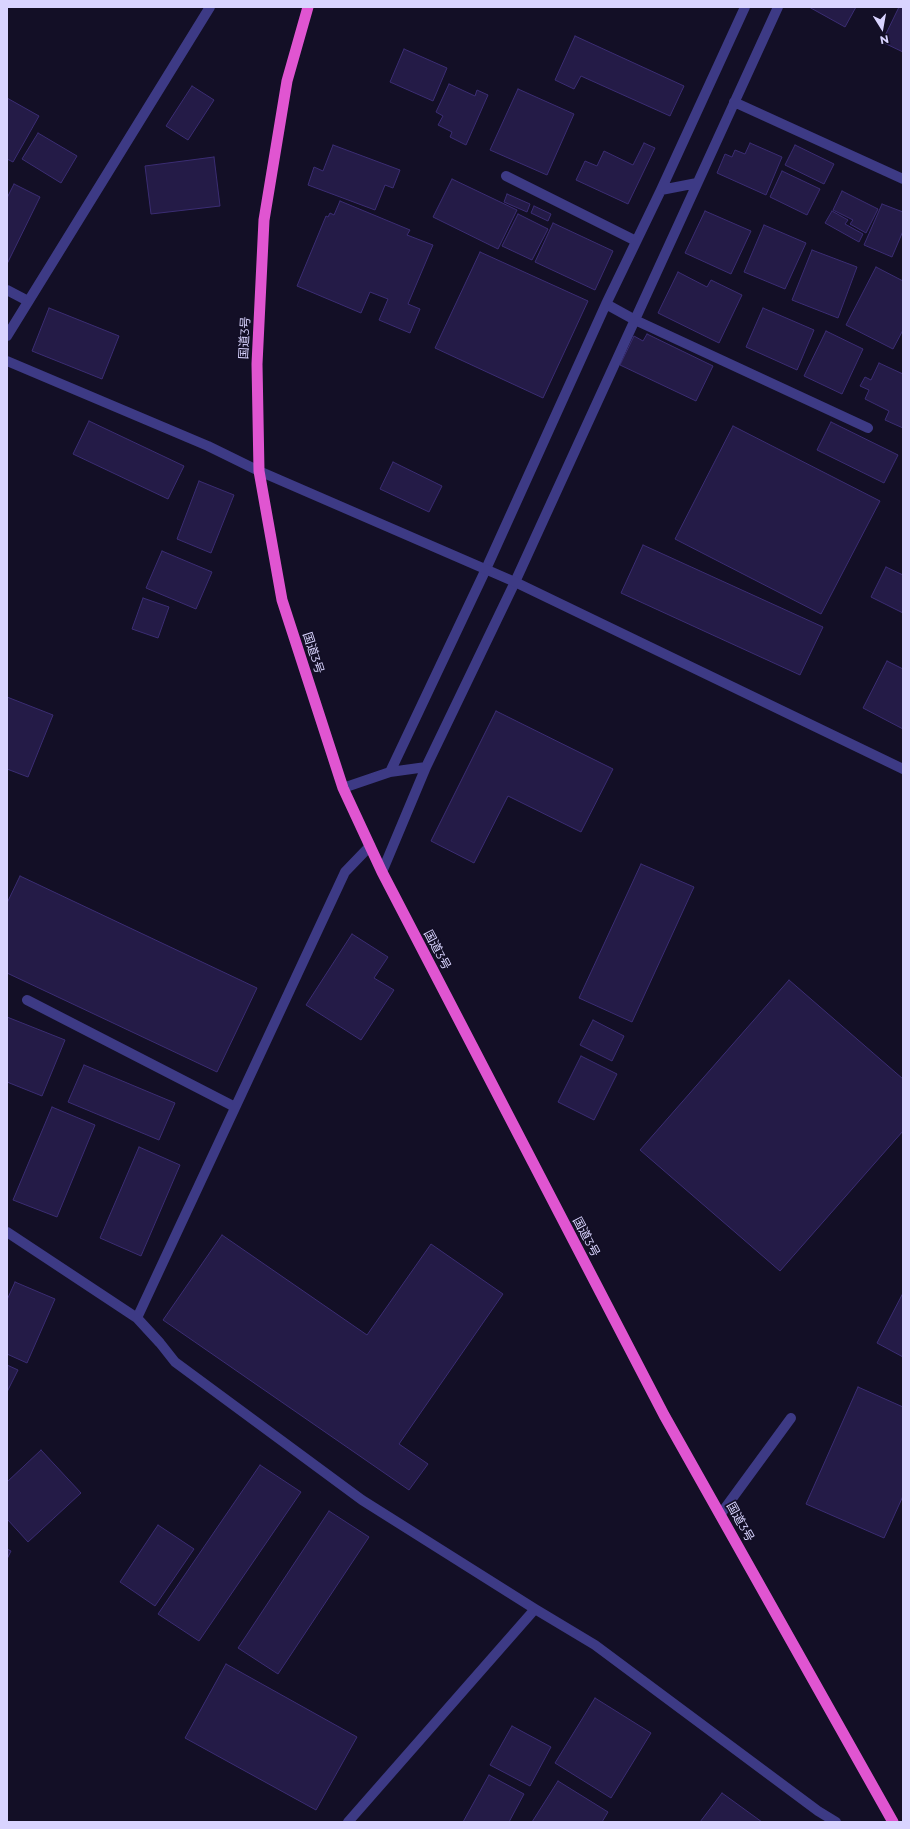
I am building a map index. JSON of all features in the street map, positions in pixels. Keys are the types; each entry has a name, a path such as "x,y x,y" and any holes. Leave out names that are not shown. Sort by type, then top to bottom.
{"highway":[{"name":"国道3号","path":"308,7 287,81 264,220 257,364 259,471 282,600 343,788 382,872 664,1415 893,1822"}],"street":[{"path":"7,336 210,7"},
{"path":"390,772 486,569 606,304 661,190 745,7"},
{"path":"382,872 426,767 515,582 778,7"},
{"path":"734,102 903,179"},
{"path":"506,176 636,241"},
{"path":"661,190 697,183"},
{"path":"7,290 28,301"},
{"path":"606,304 635,320 868,428"},
{"path":"7,361 208,446 259,471 515,582 903,768"},
{"path":"343,788 390,772 426,767"},
{"path":"137,1318 345,872 370,846"},
{"path":"26,1000 235,1107"},
{"path":"7,1232 137,1318 160,1342 175,1362 362,1500 535,1610 595,1645 818,1811 836,1822"},
{"path":"720,1514 791,1418"},
{"path":"348,1822 535,1610"}],"building":[{"path":"809,7 856,7 845,27"},
{"path":"899,7 903,7 903,52 882,42"},
{"path":"575,36 684,86 670,116 581,76 574,89 555,80"},
{"path":"404,49 447,68 433,101 390,82"},
{"path":"449,84 475,96 477,90 488,95 466,145 450,137 452,132 438,125 443,116 436,112"},
{"path":"192,86 214,100 188,140 166,126"},
{"path":"518,89 574,114 547,175 490,150"},
{"path":"7,98 39,116 13,162 7,159"},
{"path":"38,133 77,156 61,183 22,159"},
{"path":"644,143 655,148 628,204 576,180 585,161 597,166 604,151 633,165"},
{"path":"750,143 782,157 766,195 717,173 725,154 732,157 735,150 745,154"},
{"path":"333,145 400,170 393,188 385,185 375,210 308,185 314,167 323,171"},
{"path":"795,145 834,164 824,184 785,165"},
{"path":"214,157 220,206 151,214 145,166"},
{"path":"782,171 820,189 807,215 770,197"},
{"path":"452,179 517,210 498,249 433,217"},
{"path":"14,184 40,197 7,264 7,198"},
{"path":"842,191 878,209 866,233 850,224 853,220 833,210"},
{"path":"507,194 530,204 527,212 504,202"},
{"path":"340,201 410,230 407,235 433,245 408,304 420,309 410,333 379,320 388,299 370,292 361,313 297,286 326,216 328,217 330,213 334,215"},
{"path":"882,204 903,212 903,231 892,257 864,245"},
{"path":"534,206 551,214 548,221 531,213"},
{"path":"705,211 751,231 731,274 685,253"},
{"path":"832,211 848,220 845,224 863,234 859,242 825,223"},
{"path":"518,214 548,229 532,260 502,246"},
{"path":"553,223 613,251 595,290 535,262"},
{"path":"764,225 806,243 785,289 744,272"},
{"path":"812,250 857,267 838,318 792,300"},
{"path":"480,252 588,301 543,398 435,348"},
{"path":"876,267 903,281 903,330 893,349 846,325"},
{"path":"678,272 707,287 711,280 742,295 719,343 658,313"},
{"path":"49,308 119,336 102,379 32,351"},
{"path":"763,308 814,330 797,370 746,347"},
{"path":"826,331 863,349 842,394 804,376"},
{"path":"647,334 713,366 696,401 620,365 634,336 643,341"},
{"path":"879,363 903,374 903,428 885,420 889,411 865,399 869,390 860,386 865,377 871,380"},
{"path":"89,421 184,466 168,499 73,454"},
{"path":"831,422 898,455 884,483 817,450"},
{"path":"733,426 880,501 821,614 675,539"},
{"path":"393,462 442,486 429,512 380,489"},
{"path":"199,481 234,495 211,553 177,539"},
{"path":"643,545 823,627 800,675 621,593"},
{"path":"162,551 212,572 196,609 146,588"},
{"path":"886,567 903,575 903,613 871,597"},
{"path":"143,598 169,607 158,638 132,629"},
{"path":"887,661 903,669 903,729 863,708"},
{"path":"7,697 53,715 28,777 7,769"},
{"path":"496,711 613,769 581,832 508,796 474,863 431,841"},
{"path":"641,864 694,887 632,1022 579,998"},
{"path":"20,876 257,988 217,1072 7,973 7,903"},
{"path":"352,934 388,957 374,978 394,990 361,1040 306,1005"},
{"path":"789,980 903,1079 903,1131 780,1271 640,1150"},
{"path":"7,1017 65,1040 42,1096 7,1082"},
{"path":"593,1020 624,1036 612,1061 580,1045"},
{"path":"581,1056 617,1074 594,1120 558,1102"},
{"path":"84,1065 175,1103 159,1140 68,1102"},
{"path":"52,1107 95,1125 57,1217 13,1200"},
{"path":"139,1147 180,1165 141,1256 100,1238"},
{"path":"222,1235 367,1335 431,1244 503,1294 399,1444 428,1464 409,1490 163,1320"},
{"path":"15,1282 55,1299 27,1363 7,1354 7,1300"},
{"path":"903,1293 903,1357 877,1343"},
{"path":"7,1365 18,1370 7,1392"},
{"path":"858,1387 903,1407 903,1496 884,1538 806,1504"},
{"path":"41,1450 81,1493 28,1542 7,1519 7,1482"},
{"path":"260,1465 301,1492 199,1641 158,1614"},
{"path":"329,1511 369,1537 278,1674 238,1648"},
{"path":"158,1525 194,1549 155,1606 120,1582"},
{"path":"7,1549 11,1551 7,1559"},
{"path":"226,1664 357,1737 316,1810 185,1738"},
{"path":"595,1698 651,1733 611,1798 555,1763"},
{"path":"512,1726 551,1747 530,1786 490,1765"},
{"path":"489,1775 524,1794 509,1822 463,1822"},
{"path":"558,1781 608,1812 602,1822 532,1822"},
{"path":"722,1793 762,1822 700,1822"}]}
